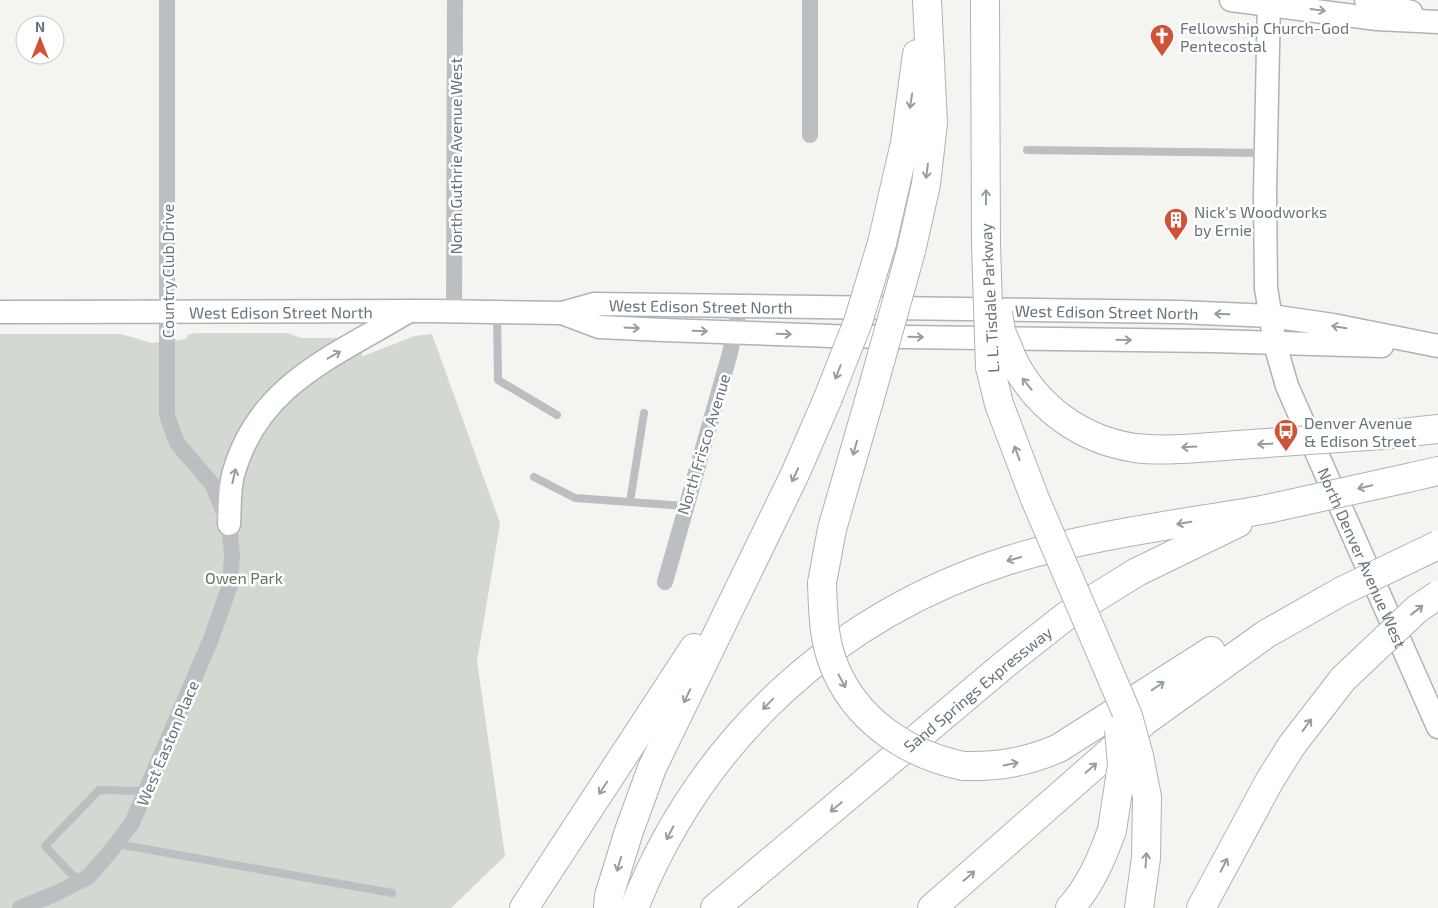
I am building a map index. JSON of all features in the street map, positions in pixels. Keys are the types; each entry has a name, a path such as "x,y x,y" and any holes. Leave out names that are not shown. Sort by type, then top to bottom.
{"highway":[{"path":"608,902 629,831 652,768 795,474 858,322 882,243 905,143 917,60 922,0"},
{"path":"928,0 933,123 926,184 911,251 834,523 822,583 825,634 832,662 844,686 883,732 898,742 934,759 963,766 998,766 1037,757 1059,748 1245,630 1342,591 1438,545"},
{"name":"L. L. Tisdale Parkway","path":"985,0 986,245 990,367 999,404 1035,499 1104,665"},
{"path":"986,245 1001,331 1020,376 1046,406 1085,433 1128,446 1157,449 1383,436 1438,429"},
{"path":"637,899 677,820 702,781 746,726 773,698 804,671 840,642 871,621 936,588 1011,560 1112,535 1267,509 1425,474"},
{"name":"Sand Springs Expressway","path":"715,908 1010,660 1066,616 1137,572 1267,509"},
{"path":"524,908 754,557"},
{"path":"932,908 1145,721 1266,634 1342,591"},
{"path":"1201,908 1270,780 1292,745 1344,679 1417,609 1438,595"},
{"path":"1104,665 1128,716 1139,756 1146,797 1146,858 1139,908"},
{"path":"1070,908 1080,897 1098,867 1112,830 1122,765 1119,730 1104,665"}],"main road":[{"path":"1231,0 1269,2 1377,19 1438,21"},
{"path":"1366,0 1438,21"},
{"name":"North Denver Avenue West","path":"1269,2 1266,288 1275,344 1287,386 1438,727"},
{"name":"West Edison Street North","path":"0,312 409,311 562,313 594,304 1179,312 1271,316 1333,325 1438,346"},
{"path":"229,524 232,476 250,433 274,398 310,368 409,311"},
{"name":"West Edison Street North","path":"562,313 600,327 736,333 1213,340 1275,344 1438,346"}],"street":[{"name":"Country Club Drive","path":"167,0 166,311 168,415 177,443 212,484 229,524"},
{"name":"North Guthrie Avenue West","path":"454,312 455,0"},
{"path":"810,0 810,135"},
{"name":"North Frisco Avenue","path":"665,582 685,506 736,333 740,306"},
{"name":"West Easton Place","path":"20,908 88,877 117,844 132,823 212,639 230,585 232,554 229,524"}],"lane":[{"path":"1027,150 1266,153"},
{"path":"497,312 498,380 557,415"},
{"path":"630,502 644,413"},
{"path":"534,477 575,498 685,506"},
{"path":"79,882 46,846 100,790 146,791"},
{"path":"117,844 392,893"}],"green space":[{"name":"Owen Park","path":"195,333 287,333 301,338 336,338 363,356 415,336 432,334 500,523 477,661 505,856 451,908 0,908 0,334 121,334 152,343 187,339 187,335"}],"place":[{"name":"Fellowship Church-God Pentecostal","path":"1162,57"},
{"name":"Nick's Woodworks by Ernie","path":"1176,241"},
{"name":"Denver Avenue & Edison Street","path":"1286,452"}]}
